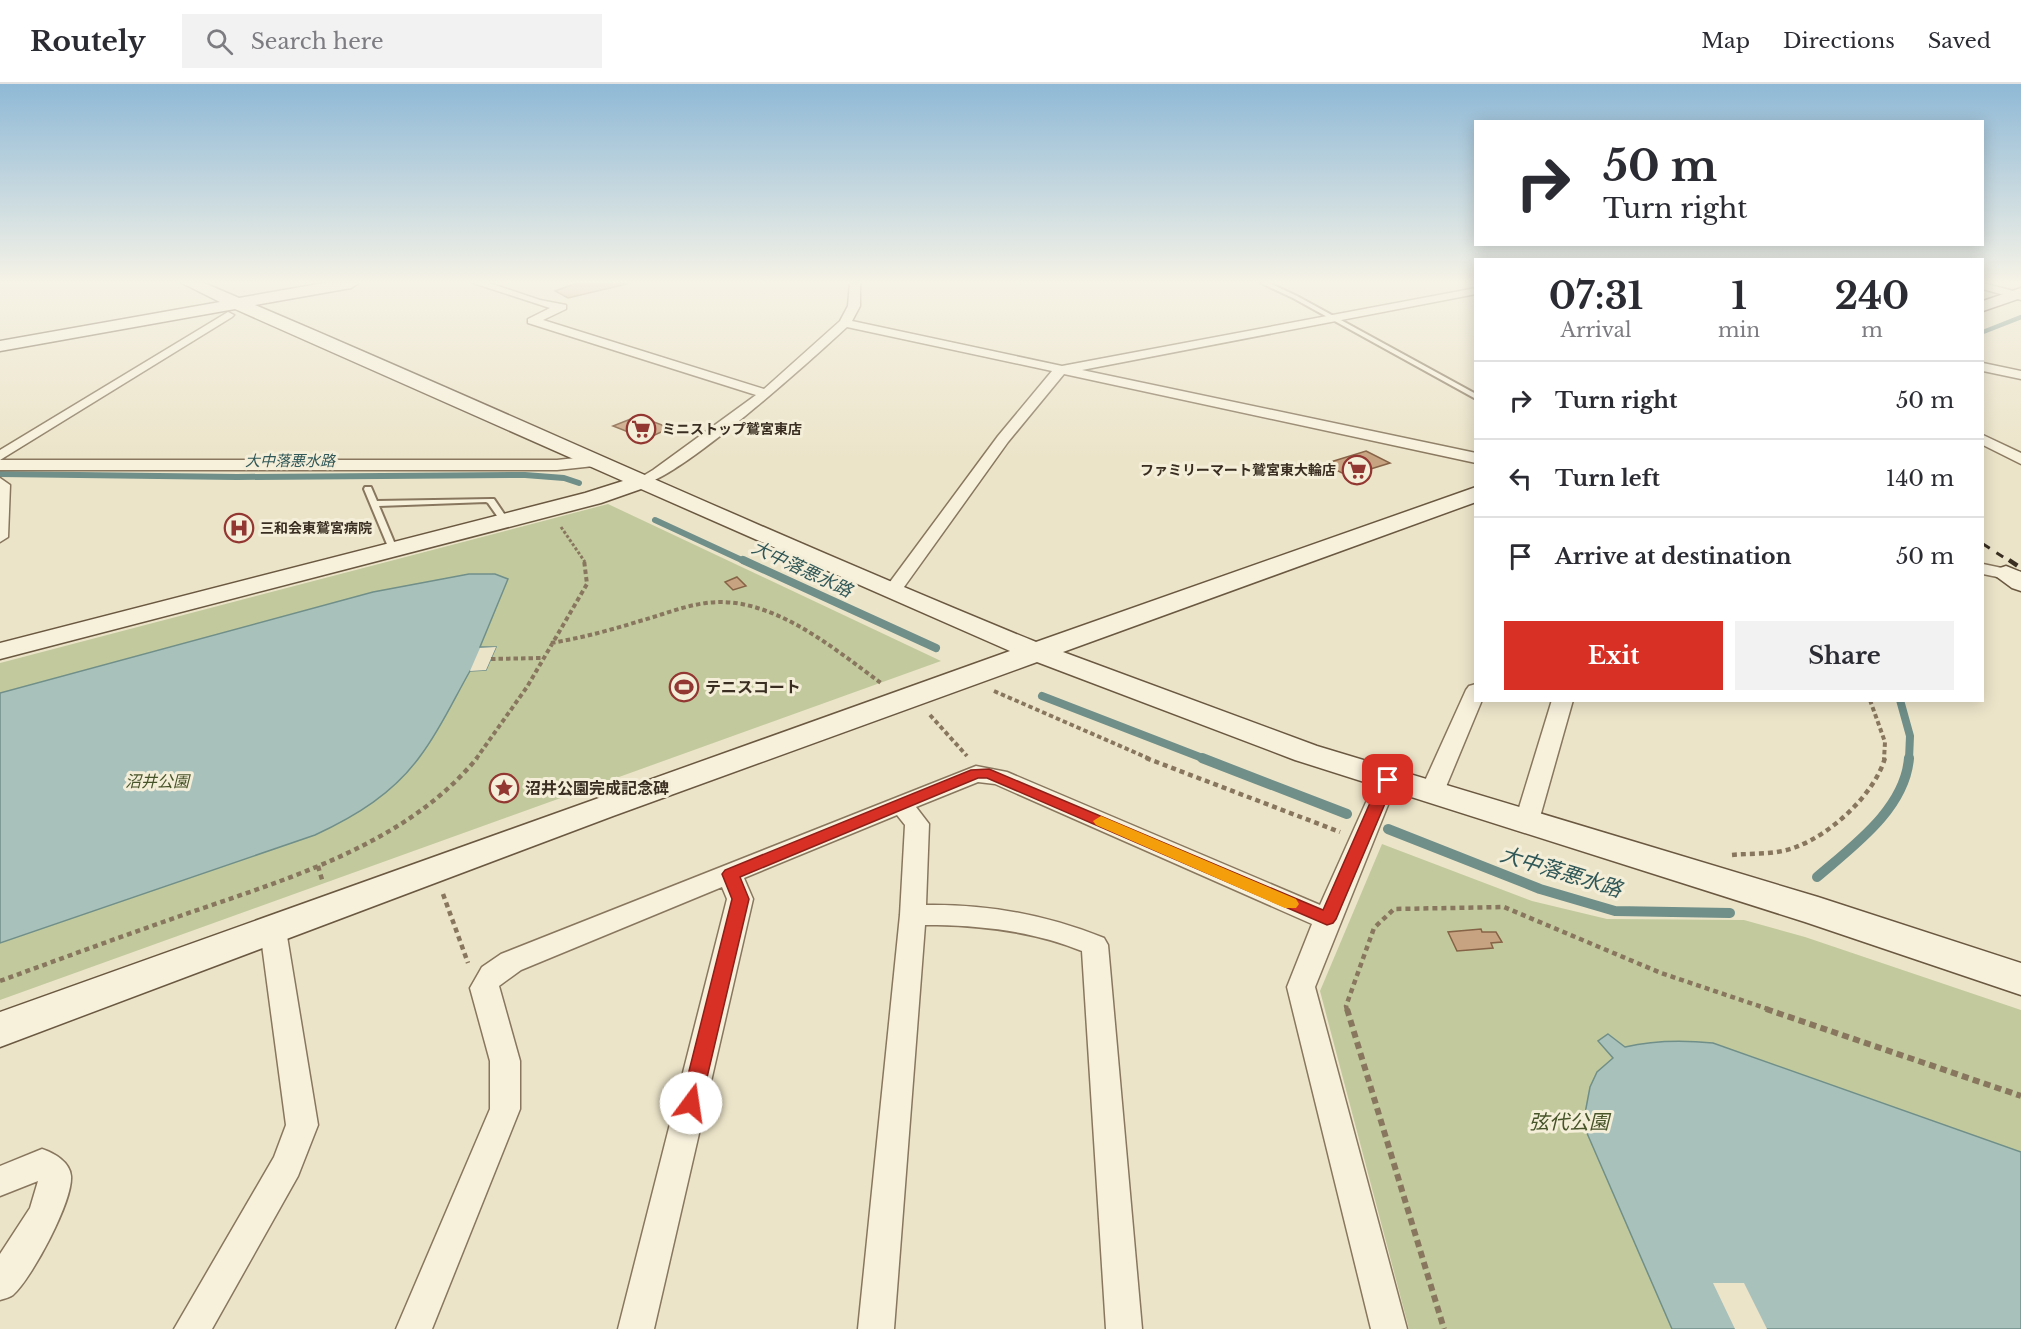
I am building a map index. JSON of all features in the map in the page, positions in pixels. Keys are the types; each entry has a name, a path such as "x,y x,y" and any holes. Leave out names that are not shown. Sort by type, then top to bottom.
{"street":[{"path":"0,346 31,341"},
{"path":"0,456 182,341"},
{"path":"309,341 594,461 1034,652 1210,719 1431,794 1700,876 2021,979"},
{"path":"596,341 766,394"},
{"path":"0,651 593,498 641,482 658,473 766,394 825,341"},
{"path":"928,341 1474,458"},
{"path":"893,590 1003,439 1060,370 1208,341"},
{"path":"1985,367 2021,375"},
{"path":"1984,440 2021,459"},
{"path":"0,465 557,465 594,461"},
{"path":"0,483 2,486 0,537"},
{"path":"0,1030 601,808 1474,495"},
{"path":"1984,557 2008,576"},
{"path":"1431,794 1474,695"},
{"path":"1526,824 1562,702"},
{"path":"414,1329 505,1108 508,1063 484,988 488,979 499,968 511,962 976,774 999,777 1327,919"},
{"path":"1388,780 1327,919 1301,987 1389,1329"},
{"path":"876,1329 913,915 917,824 902,805"},
{"path":"636,1329 740,899 730,874"},
{"path":"913,915 1001,917 1072,935 1095,945 1124,1329"},
{"path":"192,1329 287,1166 302,1125 273,930"},
{"path":"0,1181 42,1164 55,1175 52,1200 33,1236 0,1283"}],"lane":[{"path":"1375,341 1474,396"},
{"path":"368,489 393,549"},
{"path":"375,504 486,500 490,501 505,520"}],"path":[{"path":"0,981 318,866 417,814 456,781 507,716 587,584 586,562 558,523"},
{"path":"551,643 582,639 687,607 724,602 760,610 814,635 884,686"},
{"path":"491,659 542,658"},
{"path":"988,688 1033,710 1161,764 1361,840"},
{"path":"1700,876 1705,864 1715,858 1782,851 1798,846 1828,829 1860,798 1881,771 1887,752 1871,702"},
{"path":"927,712 973,762 976,774"},
{"path":"318,866 325,889"},
{"path":"442,890 469,968 488,979"},
{"path":"1444,1329 1346,1006 1374,928 1394,909 1504,907 1661,973 2021,1096"}],"green space":[{"name":"沼井公園","path":"608,504 941,661 0,1000 0,663"},
{"name":"弦代公園","path":"1382,844 1532,901 1607,919 1744,920 1805,937 2021,1010 2021,1329 1409,1329 1320,991"}],"water":[{"path":"469,574 495,574 508,579 480,647 496,647 486,670 470,671 428,745 410,769 386,792 345,820 315,835 0,943 0,693 373,592"},
{"path":"1608,1034 1625,1047 1669,1041 1713,1043 2021,1152 2021,1329 1672,1329 1583,1124 1590,1087 1597,1072 1613,1058 1598,1041"}],"pier":[{"path":"496,647 486,670 470,671 480,648"},
{"path":"1713,1283 1744,1283 1767,1329 1735,1329"}],"building":[{"path":"638,416 670,428 646,439 613,426"},
{"path":"1366,451 1390,463 1348,476 1324,464"},
{"path":"737,577 746,586 733,590 725,582"},
{"path":"1481,929 1482,932 1496,932 1502,942 1491,943 1493,948 1457,951 1448,932"}],"waterway":[{"name":"大中落悪水路","path":"0,474 237,477 525,475 564,478 579,483"},
{"name":"大中落悪水路","path":"655,520 746,562"},
{"name":"大中落悪水路","path":"743,560 936,648"},
{"name":"大中落悪水路","path":"1042,696 1205,759"},
{"name":"大中落悪水路","path":"1901,702 1910,736 1909,759"},
{"name":"大中落悪水路","path":"1202,758 1347,814"},
{"name":"大中落悪水路","path":"1817,877 1861,839 1888,810 1898,794 1909,758"},
{"name":"大中落悪水路","path":"1388,829 1540,889 1615,911 1730,913"}],"railway":[{"path":"1984,545 2011,562"},
{"path":"2009,560 2021,568"}],"slow traffic":[{"path":"1101,821 1291,904"}],"place":[{"name":"ミニストップ鷲宮東店","path":"641,429"},
{"name":"ファミリーマート鷲宮東大輪店","path":"1357,470"},
{"name":"三和会東鷲宮病院","path":"239,528"},
{"name":"テニスコート","path":"684,687"},
{"name":"沼井公園完成記念碑","path":"504,788"}],"route":[{"path":"691,1103 740,899 730,874 976,774 989,774 1327,919 1388,780"}]}
